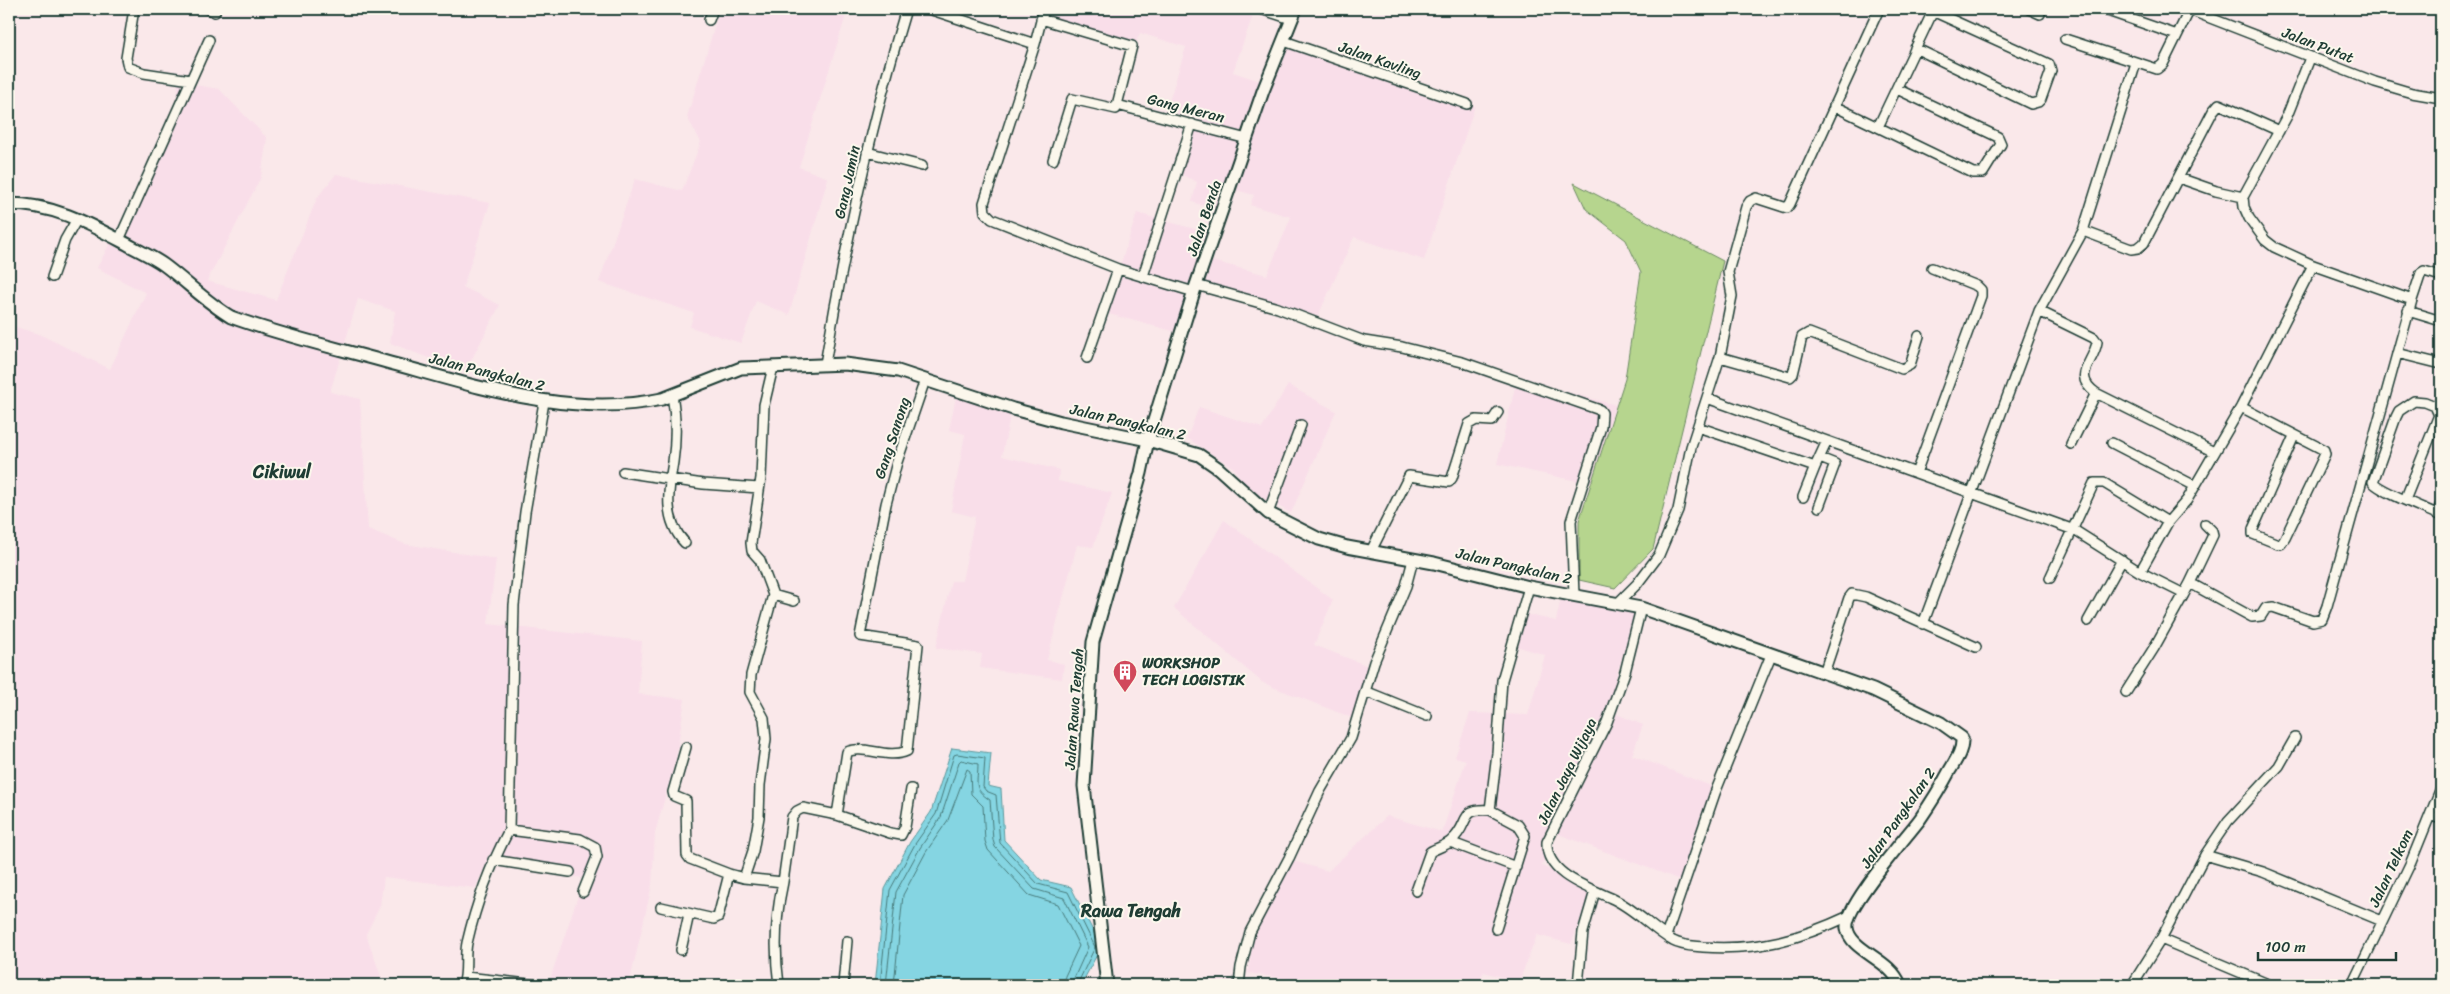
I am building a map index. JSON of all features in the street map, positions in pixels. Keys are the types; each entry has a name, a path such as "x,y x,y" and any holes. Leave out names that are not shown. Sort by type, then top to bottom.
{"street":[{"path":"134,9 126,58 128,67 144,73 191,80"},
{"path":"709,20 713,9"},
{"name":"Gang Jamin","path":"825,364 836,300 867,152 906,9"},
{"path":"929,9 959,13 1035,44"},
{"path":"1044,9 1035,44 984,203 985,212 992,219 1118,269 1278,308 1364,341 1402,347 1462,362 1600,410 1602,413 1601,427 1570,521 1574,595"},
{"path":"1261,9 1293,14"},
{"path":"1617,604 1653,564 1666,541 1678,510 1687,461 1720,357 1732,296 1728,272 1746,208 1750,201 1756,198 1781,208 1787,208 1790,204 1879,9"},
{"path":"1878,126 1897,90 1915,48 1932,9 2049,64 2051,71 2041,99 2031,104 1915,48"},
{"path":"2030,9 2040,14"},
{"path":"2102,9 2177,35"},
{"path":"2065,39 2157,69 2160,67 2189,9"},
{"name":"Jalan Putat","path":"2189,9 2375,82 2412,93 2441,98"},
{"name":"Jalan Benda","path":"1148,440 1195,288 1263,91 1293,14"},
{"path":"1042,19 1132,45 1117,105"},
{"path":"118,240 209,40"},
{"name":"Jalan Kavling","path":"1284,41 1467,104"},
{"path":"2310,58 2279,131 2243,197 2244,207 2249,218 2265,240 2314,265 2412,300"},
{"path":"1923,624 2039,311 2083,231 2136,63"},
{"path":"1834,106 1977,175 1983,173 2001,144 1998,137 1897,90"},
{"name":"Gang Meran","path":"1053,160 1072,99 1114,110 1117,105 1247,139"},
{"path":"2083,231 2124,247 2138,248 2144,243 2213,111 2219,104 2279,131"},
{"path":"1143,276 1192,124"},
{"path":"867,152 922,166"},
{"path":"2179,178 2216,192 2243,197"},
{"name":"Jalan Pangkalan 2","path":"9,204 38,206 77,219 162,263 210,304 230,317 392,363 544,402 615,404 650,401 672,395 742,368 825,364 898,371 976,398 1051,420 1148,440 1199,455 1218,468 1268,513 1319,539 1484,574 1529,587 1641,608 1873,690 1929,716 1962,738 1961,748 1940,789 1864,891 1849,916"},
{"path":"52,277 65,240 77,219"},
{"path":"2140,572 2168,522 2188,500 2241,407 2314,265"},
{"path":"1916,473 1982,296 1981,290 1977,286 1932,268"},
{"path":"1087,358 1118,269"},
{"path":"2190,583 2252,618 2261,616 2266,608 2273,607 2313,621 2322,619 2328,606 2396,353 2421,273 2424,271 2441,276"},
{"path":"2039,311 2094,338 2097,342 2085,372 2084,380 2086,386 2096,393 2214,452"},
{"path":"2408,312 2441,321"},
{"path":"1720,357 1790,377 1793,374 1802,337 1804,334 1809,333 1902,369 1910,365 1919,336"},
{"path":"2396,353 2441,364"},
{"path":"744,878 753,851 759,817 760,785 766,739 764,718 750,692 751,675 773,595 760,560 752,551 751,543 759,488 764,405 773,367"},
{"name":"Gang Sanong","path":"837,815 847,752 858,750 897,754 907,751 918,645 860,636 886,504 897,462 925,380"},
{"path":"2071,444 2096,393"},
{"path":"672,395 674,442 669,479 670,518 675,532 685,543"},
{"path":"1707,398 2074,530 2140,572 2184,594"},
{"path":"2405,500 2438,415 2435,406 2426,402 2414,401 2399,411 2374,478 2375,486 2405,500 2439,515 2441,504"},
{"path":"538,985 464,981 466,946 470,931 493,860 509,830 514,605 525,512 544,402"},
{"path":"2241,407 2294,436 2322,447 2325,454 2286,538 2281,544 2278,544 2253,534 2253,529 2294,436"},
{"path":"1371,551 1409,476 1449,482 1452,478 1469,424 1476,420 1492,421 1498,412"},
{"path":"1268,513 1301,425"},
{"path":"1698,427 1815,467"},
{"name":"Jalan Rawa Tengah","path":"1107,985 1084,786 1091,658 1097,624 1113,577 1148,440"},
{"path":"1803,497 1827,441"},
{"path":"2112,443 2195,486"},
{"path":"1819,507 1835,464 1820,458"},
{"path":"623,472 669,479 759,488"},
{"path":"2050,578 2074,530 2094,483 2098,482 2168,522"},
{"path":"2126,692 2154,648 2190,583 2213,536 2212,531 2205,524"},
{"path":"1239,985 1241,967 1250,932 1289,858 1320,790 1351,738 1374,662 1406,586 1413,560"},
{"path":"2088,621 2122,560"},
{"path":"1490,810 1497,753 1502,680 1529,587"},
{"path":"1824,673 1852,594 1866,597 1976,647"},
{"path":"773,595 794,601"},
{"name":"Jalan Jaya Wijaya","path":"1641,608 1624,672 1607,722 1547,842 1548,855 1561,872 1630,909 1666,936 1681,944 1729,949 1813,933 1849,916"},
{"path":"1666,936 1715,793 1771,655"},
{"path":"1365,691 1427,716"},
{"path":"2132,985 2160,939 2205,855 2228,821 2279,766 2295,738"},
{"path":"686,747 673,792 674,796 686,800 687,855 690,859 729,874 744,878 783,882"},
{"name":"Jalan Telkom","path":"2352,985 2411,862 2441,788"},
{"path":"779,985 774,943 777,910 786,868 792,817 803,808 837,815 901,835 905,827 911,789"},
{"path":"1416,892 1430,852 1450,842 1461,830 1470,812 1474,809 1490,810 1523,831 1525,836 1496,929"},
{"path":"2430,815 2441,819"},
{"path":"509,830 580,839 595,847 597,857 583,892"},
{"path":"1450,842 1516,867"},
{"path":"2205,855 2263,872 2382,921"},
{"path":"493,860 570,872"},
{"path":"661,907 708,920 718,917 729,874"},
{"path":"1578,985 1583,932 1595,891"},
{"path":"681,950 689,914"},
{"path":"1849,916 1847,929 1852,939 1893,970 1900,985"},
{"path":"2160,939 2270,985"},
{"path":"843,985 847,941"}],"shaded area":[{"path":"720,9 848,9 799,167 828,178 789,315 756,301 741,343 690,327 694,313 599,282 635,179 682,191 701,142 687,117"},
{"path":"1041,9 1255,9 1233,72 1272,85 1291,39 1475,106 1424,260 1354,237 1318,316 1193,287 1176,332 1105,313 1137,213 1216,235 1208,260 1267,275 1291,217 1250,205 1254,195 1225,187 1218,210 1192,202 1197,182 1180,174 1198,119 1167,108 1186,47 1140,33 1135,44 1039,14"},
{"path":"178,82 219,89 267,138 261,177 207,281 276,300 317,198 336,174 490,203 463,287 500,305 465,372 390,343 395,311 358,299 330,392 360,399 368,529 405,544 496,559 488,624 642,641 638,694 685,699 676,758 655,833 652,885 629,985 548,985 584,878 487,863 475,888 384,877 380,906 366,934 384,985 9,985 9,325 39,334 110,369 146,293 97,268 177,115"},
{"path":"1517,379 1616,405 1591,484 1497,464"},
{"path":"1288,385 1336,411 1291,513 1247,489 1234,468 1187,438 1199,407 1262,428"},
{"path":"957,392 1011,410 1002,456 1059,470 1058,481 1112,493 1093,547 1077,545 1047,660 1064,664 1062,679 980,668 982,654 936,648 951,581 962,581 975,517 951,511 965,434 949,430"},
{"path":"1224,520 1333,600 1314,645 1373,668 1355,719 1263,683 1174,608"},
{"path":"1561,598 1635,611 1607,710 1643,725 1632,755 1716,788 1683,881 1553,832 1542,866 1592,891 1571,944 1537,935 1519,982 1484,972 1476,985 1308,985 1295,980 1248,973 1256,921 1293,861 1328,871 1387,816 1442,832 1466,760 1455,757 1470,713 1528,715 1545,655 1516,646 1525,614 1556,621"}],"green space":[{"path":"1574,183 1723,261 1653,549 1615,588 1579,580 1579,521 1625,379 1641,272 1626,240 1586,209"}],"water":[{"path":"952,748 991,753 988,786 1001,789 1004,840 1041,880 1071,887 1101,947 1081,985 875,985 885,889 910,842 931,812"}],"place":[{"name":"WORKSHOP TECH LOGISTIK","path":"1125,693"}],"district":[{"name":"Cikiwul","path":"282,472"},
{"name":"Rawa Tengah","path":"1131,911"}]}
